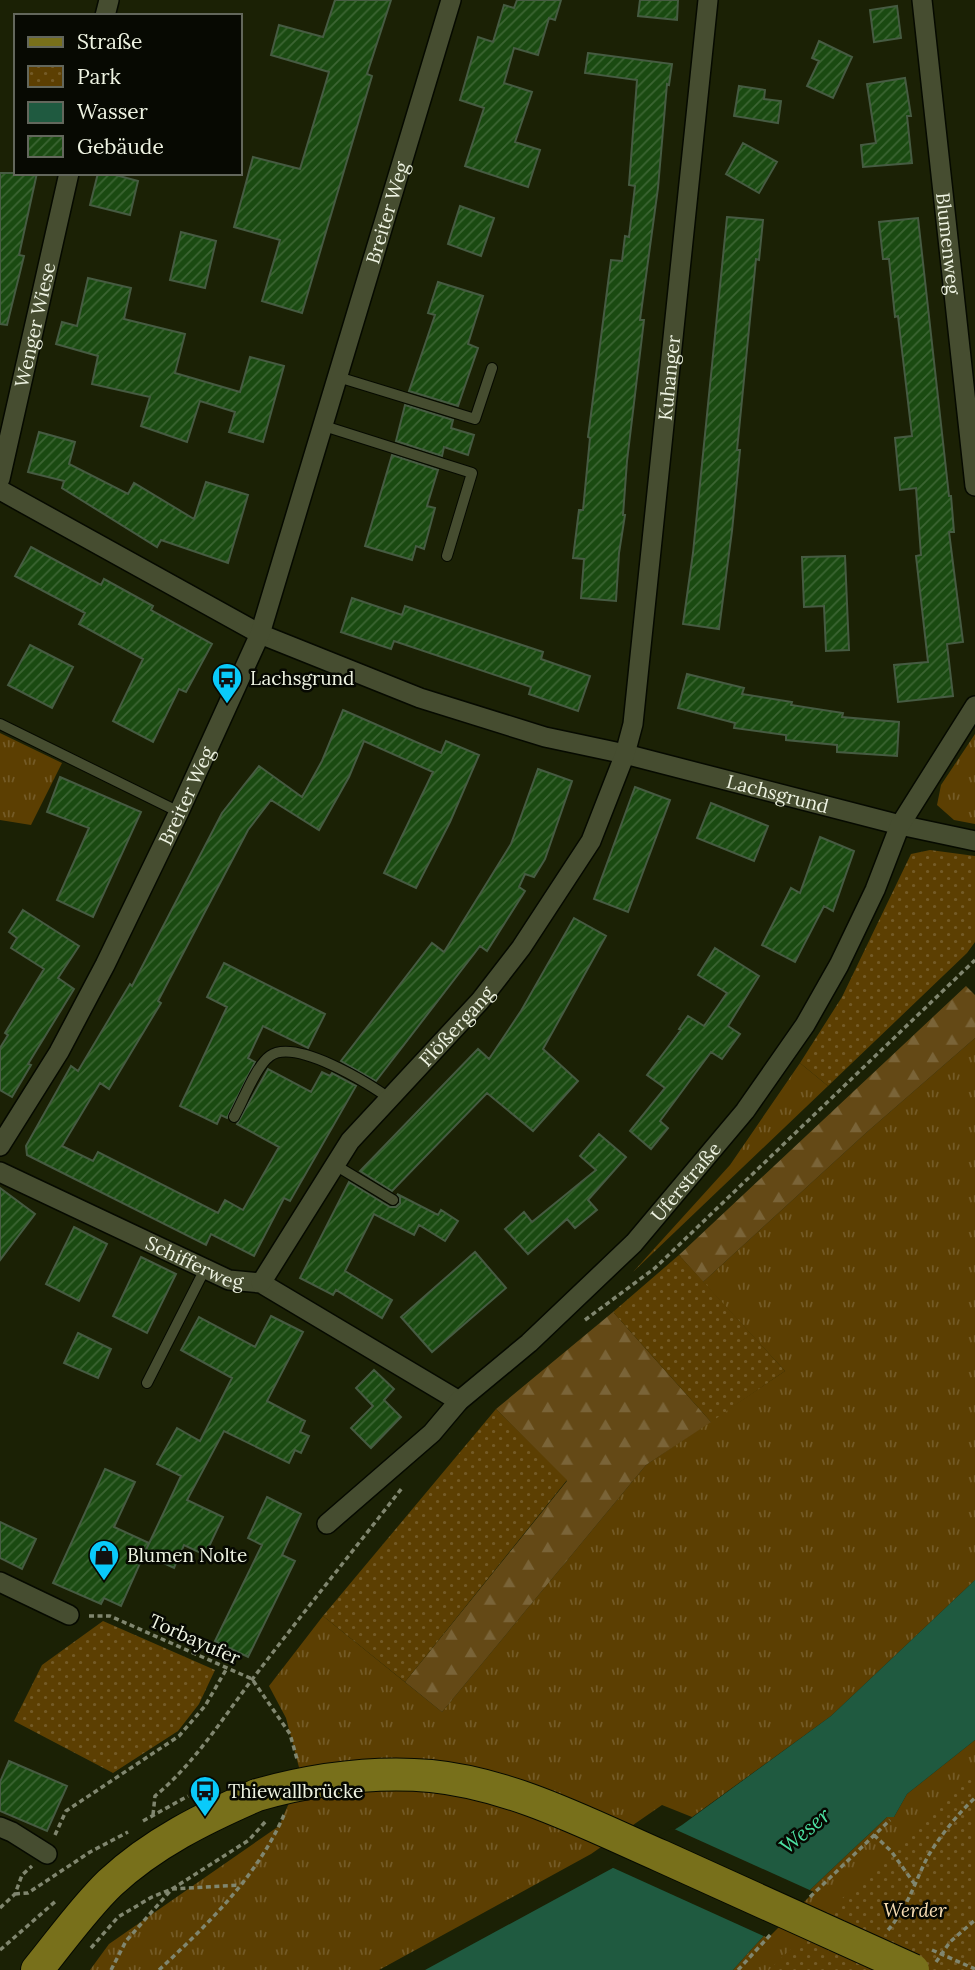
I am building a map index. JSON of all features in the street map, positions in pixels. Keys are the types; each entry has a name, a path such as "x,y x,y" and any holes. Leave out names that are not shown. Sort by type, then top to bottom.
{"main road":[{"path":"37,1970 108,1884 160,1843 205,1818 262,1808 289,1786 342,1777 385,1774 432,1776 482,1785 569,1815 913,1970"}],"street":[{"name":"Breiter Weg","path":"0,1146 59,1052 105,965 179,812 260,634 451,0"},
{"name":"Kuhanger","path":"625,754 633,724 708,0"},
{"name":"Blumenweg","path":"922,0 975,486"},
{"name":"Wenger Wiese","path":"0,478 69,175"},
{"name":"Lachsgrund","path":"0,490 260,634 420,698 545,737 625,754 900,825"},
{"path":"975,706 900,825 975,841"},
{"name":"Flößergang","path":"261,1283 350,1141 480,1001 521,948 591,841 625,754"},
{"name":"Uferstraße","path":"327,1524 432,1433 459,1401 529,1343 634,1243 745,1111 805,1025 839,965 875,890 900,825"},
{"name":"Schifferweg","path":"0,1172 229,1280 261,1283 459,1401"},
{"path":"0,1582 69,1615"},
{"path":"0,1827 47,1854"}],"lane":[{"path":"338,377 475,419 492,368"},
{"path":"324,426 472,473 447,556"},
{"path":"0,724 179,812"},
{"path":"234,1117 263,1062 272,1054 282,1052 328,1063 367,1082 390,1099"},
{"path":"335,1165 393,1200"},
{"path":"147,1383 205,1269"}],"path":[{"path":"583,1323 602,1305 655,1268 975,960"},
{"path":"153,1815 155,1796 176,1779 193,1758 403,1487"},
{"name":"Torbayufer","path":"69,1615 110,1616 252,1679 290,1734 299,1765"},
{"path":"0,1908 15,1894 22,1875 47,1854 65,1811 179,1736 205,1706 227,1668"},
{"path":"886,1932 916,1886 928,1856 975,1798"},
{"path":"87,1952 118,1917 152,1897 172,1889 249,1840 262,1808 287,1814 269,1844 216,1916 159,1970"},
{"path":"15,1894 28,1893 90,1852 130,1831"},
{"path":"874,1835 891,1851 916,1886"},
{"path":"111,1970 126,1941 172,1889 240,1885"},
{"path":"931,1970 950,1942 975,1920"},
{"path":"766,1931 778,1936"}],"green space":[{"path":"0,733 62,763 31,825 0,820"},
{"path":"975,734 975,824 954,820 937,805 941,785"},
{"path":"930,850 975,856 975,942 967,953 828,1086 800,1063 842,997 911,854"},
{"path":"966,986 975,995 975,1038 867,1132 703,1282 679,1255"},
{"path":"975,1038 975,1580 831,1716 692,1817 662,1805 591,1854 379,1970 90,1970 109,1944 279,1826 301,1775 286,1718 269,1686 323,1616 442,1712 646,1465 785,1371 703,1282 867,1132"},
{"path":"800,1063 828,1086 633,1272 730,1165"},
{"path":"679,1255 785,1371 711,1422 613,1312"},
{"path":"613,1312 711,1422 646,1465 442,1712 405,1682 567,1481 496,1409"},
{"path":"496,1409 567,1480 405,1682 323,1616"},
{"path":"103,1621 215,1670 199,1704 178,1731 113,1773 14,1721 42,1665"},
{"name":"Werder","path":"975,1740 975,1970 733,1970 828,1873 887,1817 894,1817 907,1794"},
{"name":"Werder","path":"975,1775 975,1970 769,1970 898,1845 928,1812"}],"water":[{"name":"Weser","path":"975,1580 975,1740 907,1794 894,1817 887,1817 828,1873 733,1970 425,1970 611,1869 682,1825 831,1716"}],"pier":[{"path":"672,1828 814,1892 768,1938 609,1866"}],"building":[{"path":"335,0 391,0 367,74 372,76 302,313 262,301 280,240 234,227 253,157 300,169 329,72 271,55 279,25 323,37"},
{"path":"517,0 561,0 555,20 549,18 538,55 514,48 504,83 532,92 515,142 540,150 528,187 465,166 484,108 460,100 478,37 493,42 504,5 514,8"},
{"path":"640,0 678,0 677,20 638,16"},
{"path":"897,6 901,38 874,42 870,10"},
{"path":"819,41 852,57 833,98 807,86 819,61 812,58"},
{"path":"588,53 672,64 669,85 667,84 658,188 640,320 644,320 627,461 625,515 616,601 581,598 584,559 573,558 579,510 583,510 588,437 611,260 622,261 625,236 629,237 635,186 629,185 637,80 585,73"},
{"path":"905,78 911,116 907,116 912,163 863,167 861,145 876,143 867,84"},
{"path":"739,86 765,90 764,99 781,101 778,123 734,116"},
{"path":"743,143 777,162 759,193 726,174"},
{"path":"0,173 37,175 19,255 24,256 7,325 0,324"},
{"path":"98,175 116,175 138,181 130,215 90,205"},
{"path":"460,206 494,218 481,256 448,244"},
{"path":"727,217 763,220 759,260 756,259 737,450 740,450 732,531 719,629 683,624 693,553"},
{"path":"918,218 951,496 954,532 949,532 963,642 947,644 953,696 898,702 894,665 928,662 916,556 921,555 916,488 900,490 895,438 912,436 898,316 895,317 889,259 883,259 879,222"},
{"path":"181,232 216,241 205,288 170,280"},
{"path":"88,278 131,288 124,319 185,334 175,373 240,392 250,357 284,366 263,442 229,432 235,412 200,401 187,442 141,426 150,397 92,384 98,356 56,344 62,322 77,326"},
{"path":"438,282 483,296 468,344 478,348 458,406 409,391 435,315 428,313"},
{"path":"405,405 453,420 451,428 474,435 468,455 444,447 442,456 396,441"},
{"path":"39,432 75,442 69,464 128,494 134,483 194,519 206,482 248,495 228,563 161,540 157,547 62,488 64,481 28,472"},
{"path":"392,455 438,470 427,506 435,508 424,549 416,546 412,560 365,546"},
{"path":"31,547 101,585 104,579 153,606 151,610 212,644 186,692 179,689 153,742 113,721 143,659 79,624 85,613 15,576"},
{"path":"845,556 849,650 826,651 824,606 804,607 802,557"},
{"path":"352,598 402,615 405,606 543,652 541,659 590,676 578,711 529,694 531,687 394,641 391,649 341,632"},
{"path":"30,645 73,667 52,708 8,685"},
{"path":"687,674 744,688 742,694 843,713 842,717 899,722 897,756 837,752 837,745 786,740 786,735 734,728 735,723 678,708"},
{"path":"343,710 441,753 446,741 479,755 450,822 416,888 384,873 433,772 364,741 349,777 319,830 271,800 248,830 158,1001 161,1003 109,1089 100,1083 62,1146 93,1161 98,1152 218,1213 225,1200 243,1210 279,1147 237,1124 268,1069 311,1092 322,1072 330,1076 332,1073 356,1086 290,1201 284,1198 254,1256 211,1234 206,1245 27,1155 26,1146 71,1066 78,1071 130,984 132,986 222,813 259,766 302,797 322,761"},
{"path":"538,769 572,781 545,859 534,877 525,874 519,887 525,891 487,951 480,946 376,1081 341,1061 432,943 444,952 511,844"},
{"path":"60,777 141,812 93,917 57,900 89,828 47,812"},
{"path":"635,787 670,800 628,912 594,899"},
{"path":"711,803 768,826 754,861 697,838"},
{"path":"820,837 854,851 833,911 824,906 795,962 762,945 791,888 800,893"},
{"path":"23,910 79,946 58,978 74,989 28,1064 31,1065 12,1097 0,1090 0,1048 8,1035 5,1033 44,969 11,948 17,938 9,932"},
{"path":"574,918 606,936 543,1049 578,1081 533,1131 487,1093 392,1191 360,1171 478,1049 489,1059 521,1011"},
{"path":"715,948 759,976 728,1026 740,1034 722,1059 711,1052 660,1121 668,1128 651,1149 630,1131 665,1088 647,1075 681,1030 679,1029 688,1016 704,1026 727,993 698,975"},
{"path":"224,963 325,1014 308,1048 263,1026 248,1058 255,1062 227,1118 221,1115 217,1124 180,1106 227,1007 207,997"},
{"path":"599,1134 626,1157 588,1200 597,1210 575,1228 567,1219 528,1254 505,1229 524,1212 532,1222 596,1170 580,1156"},
{"path":"349,1182 390,1207 396,1207 400,1203 397,1194 438,1215 441,1210 458,1221 445,1241 419,1225 414,1235 374,1214 345,1271 392,1300 382,1318 336,1290 333,1295 300,1278"},
{"path":"0,1188 35,1214 0,1260"},
{"path":"74,1227 107,1244 79,1301 46,1284"},
{"path":"475,1252 506,1288 432,1352 401,1317"},
{"path":"141,1257 176,1274 147,1333 113,1316"},
{"path":"271,1316 303,1332 267,1401 305,1421 300,1432 309,1436 301,1453 295,1450 289,1463 224,1431 187,1500 223,1517 205,1555 184,1545 174,1568 144,1554 181,1476 157,1464 177,1428 200,1441 232,1378 181,1350 199,1317 255,1347"},
{"path":"78,1333 111,1349 98,1378 64,1363"},
{"path":"374,1370 394,1389 384,1400 401,1417 371,1448 351,1428 373,1406 356,1388"},
{"path":"105,1469 135,1482 114,1527 149,1543 121,1606 104,1598 101,1604 53,1583"},
{"path":"267,1497 301,1514 282,1555 295,1561 248,1657 215,1641 262,1545 248,1538"},
{"path":"0,1522 36,1539 22,1569 0,1558"},
{"path":"9,1761 67,1786 47,1831 0,1811 0,1782"}],"place":[{"name":"Lachsgrund","path":"227,705"},
{"name":"Blumen Nolte","path":"104,1582"},
{"name":"Thiewallbrücke","path":"205,1818"}]}
